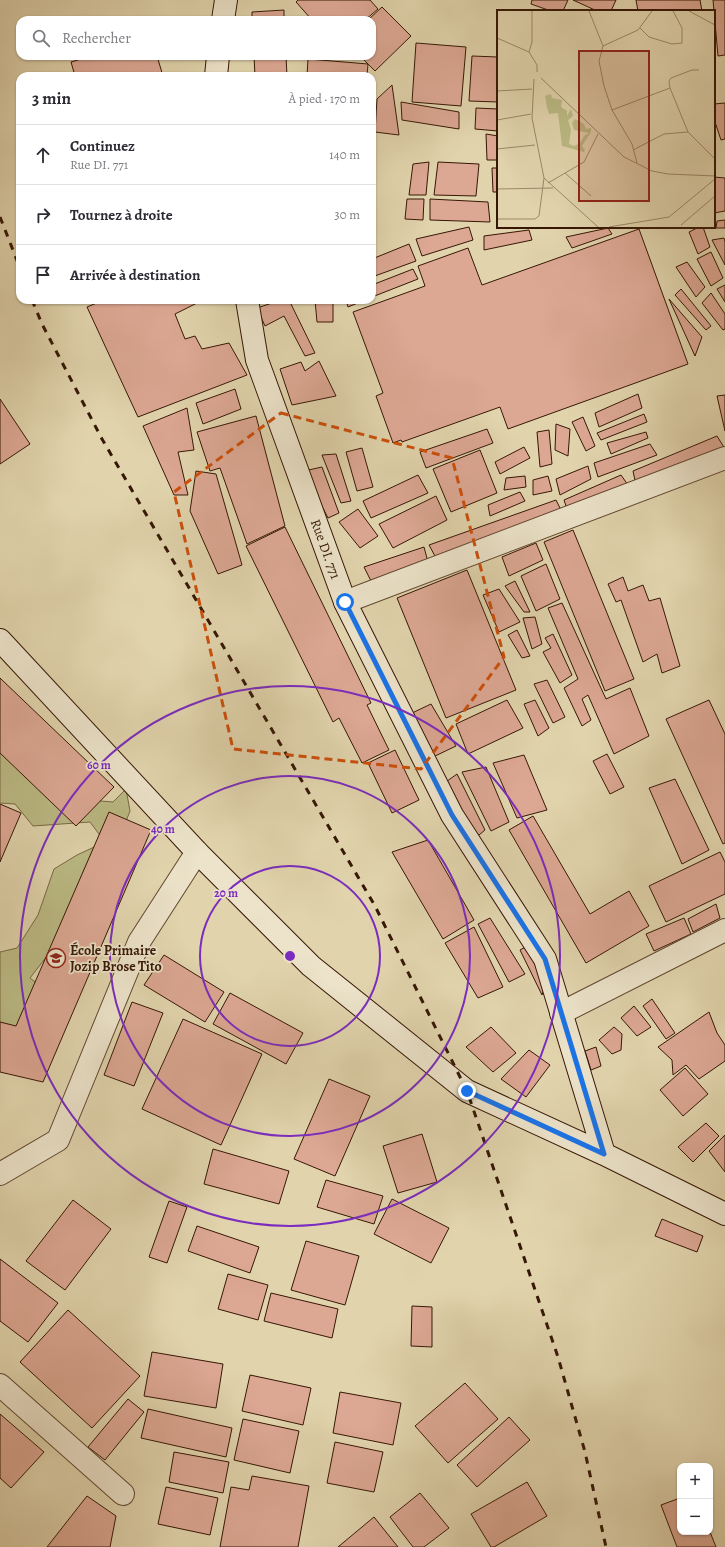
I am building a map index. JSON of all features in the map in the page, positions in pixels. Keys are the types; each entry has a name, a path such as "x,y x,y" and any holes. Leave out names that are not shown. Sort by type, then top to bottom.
{"street":[{"path":"224,16 226,0"},
{"path":"216,72 218,60"},
{"name":"Rue DI. 771","path":"248,304 257,360 345,602 452,815 545,959 604,1154"},
{"path":"345,602 725,458"},
{"path":"0,640 197,852 311,966 467,1091 604,1154 725,1214"},
{"path":"0,1174 58,1140 139,942 197,852"},
{"path":"561,1013 725,930"},
{"path":"0,1385 123,1494"}],"highlighted area":[{"path":"281,413 452,458 504,657 421,769 233,749 174,492"}],"shaded area":[{"path":"0,723 76,799 113,802 126,789 130,811 123,829 61,938 30,978 51,994 63,1013 0,1034 0,952 17,948 38,915 54,869 77,855 105,842 90,822 33,826 15,804 0,803"}],"building":[{"path":"298,0 370,0 378,9 370,16 308,16 296,2"},
{"path":"532,0 568,0 563,10 548,10 531,4"},
{"path":"573,0 616,0 611,10 595,10"},
{"path":"636,0 700,0 702,10 638,10"},
{"path":"713,0 725,0 725,55 718,56"},
{"path":"382,7 411,36 375,71 364,60 376,60 376,16 372,16"},
{"path":"284,10 284,16 252,16 252,12"},
{"path":"416,43 466,47 461,106 412,102"},
{"path":"472,56 497,57 497,102 469,101"},
{"path":"78,60 158,60 162,72 74,72 71,62"},
{"path":"254,60 286,60 287,72 255,72"},
{"path":"308,60 368,64 367,72 307,72"},
{"path":"392,85 399,135 376,132 377,99"},
{"path":"401,102 459,112 459,129 402,120"},
{"path":"725,103 725,139 721,140 715,122 715,104"},
{"path":"476,108 497,109 497,131 475,129"},
{"path":"486,134 497,136 497,160 487,160"},
{"path":"429,162 426,195 409,195 413,164"},
{"path":"438,162 479,164 476,196 434,195"},
{"path":"492,168 497,168 497,192 493,192"},
{"path":"715,177 725,178 725,211 715,213"},
{"path":"407,199 424,199 423,220 405,219"},
{"path":"430,199 488,202 490,222 430,220"},
{"path":"725,220 725,228 716,228 717,221"},
{"path":"469,227 473,240 422,256 416,239"},
{"path":"608,228 612,234 572,248 566,237"},
{"path":"697,228 703,228 710,247 698,254 689,232"},
{"path":"639,229 688,364 508,429 500,407 402,442 401,440 393,443 376,396 383,393 353,312 425,286 418,266 468,248 482,285"},
{"path":"529,230 532,240 484,250 484,236"},
{"path":"724,238 725,242 725,265 712,240"},
{"path":"409,244 416,261 376,276 376,257"},
{"path":"711,252 723,278 711,286 697,259"},
{"path":"687,262 705,287 696,297 676,267"},
{"path":"413,269 418,279 376,295 376,283"},
{"path":"725,285 725,302 717,289"},
{"path":"681,289 711,326 706,330 675,295"},
{"path":"711,293 725,314 725,329 723,330 702,303"},
{"path":"669,299 702,337 695,356"},
{"path":"94,304 195,304 175,314 185,339 195,336 202,349 229,343 247,375 138,417 87,307"},
{"path":"269,304 291,304 315,353 305,356 284,316 265,326 257,308"},
{"path":"315,304 333,304 333,322 317,322"},
{"path":"347,304 355,304 348,307"},
{"path":"319,361 336,396 292,405 280,369 301,362 305,371"},
{"path":"235,389 241,409 203,424 196,403"},
{"path":"638,394 642,408 599,427 595,413"},
{"path":"725,395 725,431 717,396"},
{"path":"0,399 30,444 0,464"},
{"path":"187,408 194,450 178,452 188,495 174,495 143,426"},
{"path":"644,414 647,422 601,440 597,433"},
{"path":"256,416 285,526 247,544 220,468 210,471 197,432"},
{"path":"583,417 595,446 586,451 572,422"},
{"path":"556,424 570,429 568,456 555,450"},
{"path":"487,429 493,443 426,468 420,452"},
{"path":"549,430 552,464 540,467 537,432"},
{"path":"646,432 648,438 611,454 607,443"},
{"path":"717,436 725,449 636,485 633,471"},
{"path":"650,444 657,455 598,477 594,463"},
{"path":"524,447 530,458 500,474 495,462"},
{"path":"362,448 373,487 357,491 346,452"},
{"path":"480,450 497,493 451,512 433,469"},
{"path":"336,454 351,501 341,503 322,455"},
{"path":"588,466 591,479 560,495 556,479"},
{"path":"322,467 339,513 328,518 304,471"},
{"path":"196,471 216,474 242,565 218,574 190,511"},
{"path":"418,475 428,493 371,518 363,501"},
{"path":"621,475 628,485 568,512 564,500"},
{"path":"525,476 526,487 504,490 506,478"},
{"path":"548,476 552,491 533,495 533,480"},
{"path":"520,492 525,501 490,516 488,505"},
{"path":"436,496 447,520 393,548 379,524"},
{"path":"556,500 562,512 436,558 429,545"},
{"path":"358,509 378,536 360,548 339,522"},
{"path":"285,527 371,703 367,705 389,750 362,763 339,718 333,722 246,546"},
{"path":"573,530 634,679 605,691 544,542"},
{"path":"536,543 543,560 509,576 502,557"},
{"path":"424,547 428,562 371,581 364,567"},
{"path":"546,564 560,599 536,611 521,576"},
{"path":"467,570 516,690 446,718 397,598"},
{"path":"623,577 628,591 643,585 649,601 660,598 680,666 662,673 657,654 643,662 621,600 616,602 608,584"},
{"path":"515,581 530,612 524,612 505,586"},
{"path":"499,589 520,622 499,632 483,595"},
{"path":"562,603 606,699 630,688 649,736 614,754 588,695 582,699 591,720 582,726 564,688 578,679 548,608"},
{"path":"535,617 542,644 532,649 523,618"},
{"path":"517,630 530,656 522,658 508,635"},
{"path":"553,634 572,675 560,683 543,652 551,648 545,638"},
{"path":"0,678 114,787 76,826 0,753"},
{"path":"547,680 565,717 553,723 534,684"},
{"path":"507,700 523,728 468,754 456,724"},
{"path":"535,700 549,728 538,736 524,704"},
{"path":"709,700 725,734 725,843 723,844 666,719"},
{"path":"431,704 456,746 433,757 410,714"},
{"path":"395,750 419,800 392,813 368,763"},
{"path":"607,754 624,787 610,794 593,761"},
{"path":"524,755 547,810 517,818 493,763"},
{"path":"486,767 509,822 491,831 462,772"},
{"path":"457,774 485,830 473,840 443,784"},
{"path":"675,779 709,850 682,864 649,788"},
{"path":"0,804 21,813 0,862"},
{"path":"109,812 151,830 43,1082 0,1072 0,1022 16,1026"},
{"path":"533,816 590,914 629,891 649,926 586,963 509,830"},
{"path":"428,840 474,920 443,939 392,852"},
{"path":"720,852 725,862 725,894 666,922 649,886"},
{"path":"716,904 720,918 693,932 688,919"},
{"path":"490,918 525,974 509,982 478,924"},
{"path":"684,918 691,934 654,951 646,934"},
{"path":"474,927 503,987 478,998 445,943"},
{"path":"527,946 545,985 542,995 520,950"},
{"path":"164,955 224,992 205,1022 144,985"},
{"path":"230,993 303,1033 286,1064 213,1024"},
{"path":"652,999 675,1033 666,1039 643,1006"},
{"path":"132,1002 163,1013 134,1086 104,1075"},
{"path":"634,1006 651,1027 637,1036 621,1018"},
{"path":"709,1012 717,1033 725,1045 725,1061 699,1079 686,1065 673,1075 672,1060 658,1047"},
{"path":"183,1019 262,1054 221,1145 142,1109"},
{"path":"491,1027 516,1053 493,1072 466,1047"},
{"path":"614,1027 622,1034 621,1050 612,1054 599,1040"},
{"path":"596,1047 601,1066 591,1070 585,1051"},
{"path":"529,1050 550,1065 526,1097 501,1079"},
{"path":"685,1068 708,1094 683,1116 660,1090"},
{"path":"329,1079 370,1096 335,1176 294,1159"},
{"path":"706,1123 719,1136 693,1162 678,1147"},
{"path":"422,1134 437,1182 398,1193 383,1146"},
{"path":"725,1135 725,1172 709,1151"},
{"path":"213,1149 289,1171 279,1204 204,1184"},
{"path":"326,1180 383,1196 374,1224 317,1207"},
{"path":"392,1199 449,1228 431,1263 374,1234"},
{"path":"73,1200 111,1229 65,1290 26,1261"},
{"path":"169,1201 187,1207 167,1263 149,1257"},
{"path":"662,1219 703,1236 697,1252 655,1236"},
{"path":"197,1226 259,1247 250,1273 188,1251"},
{"path":"306,1241 359,1256 345,1305 291,1290"},
{"path":"0,1259 58,1303 28,1342 0,1321"},
{"path":"228,1274 268,1285 258,1320 218,1309"},
{"path":"271,1293 338,1309 332,1338 264,1321"},
{"path":"412,1306 432,1307 432,1347 411,1346"},
{"path":"68,1310 140,1376 92,1428 20,1362"},
{"path":"152,1352 223,1364 216,1408 144,1396"},
{"path":"250,1375 311,1388 303,1425 242,1411"},
{"path":"465,1383 498,1419 448,1463 415,1426"},
{"path":"340,1392 401,1403 393,1445 333,1433"},
{"path":"128,1399 144,1412 105,1460 88,1447"},
{"path":"148,1409 232,1428 226,1457 141,1438"},
{"path":"0,1414 44,1452 11,1488 0,1478"},
{"path":"509,1417 530,1440 477,1487 457,1465"},
{"path":"243,1419 299,1431 290,1473 234,1460"},
{"path":"335,1442 383,1452 374,1492 327,1483"},
{"path":"174,1452 229,1462 223,1493 169,1482"},
{"path":"252,1476 309,1486 298,1547 220,1547 231,1487 249,1490"},
{"path":"527,1482 547,1516 494,1547 491,1547 471,1514"},
{"path":"166,1487 218,1498 210,1535 158,1524"},
{"path":"420,1493 449,1528 424,1547 413,1547 390,1517"},
{"path":"87,1496 116,1516 110,1547 47,1547"},
{"path":"677,1499 677,1535 711,1535 716,1547 677,1547 661,1505"},
{"path":"374,1517 398,1547 338,1547"}],"railway":[{"path":"0,217 16,258"},
{"path":"34,304 42,324 102,439 375,906 467,1091 558,1357 585,1452 606,1547"}],"place":[{"name":"École Primaire Jozip Brose Tito","path":"56,958"}],"route":[{"path":"345,602 452,815 545,959 604,1154 467,1091"}]}
